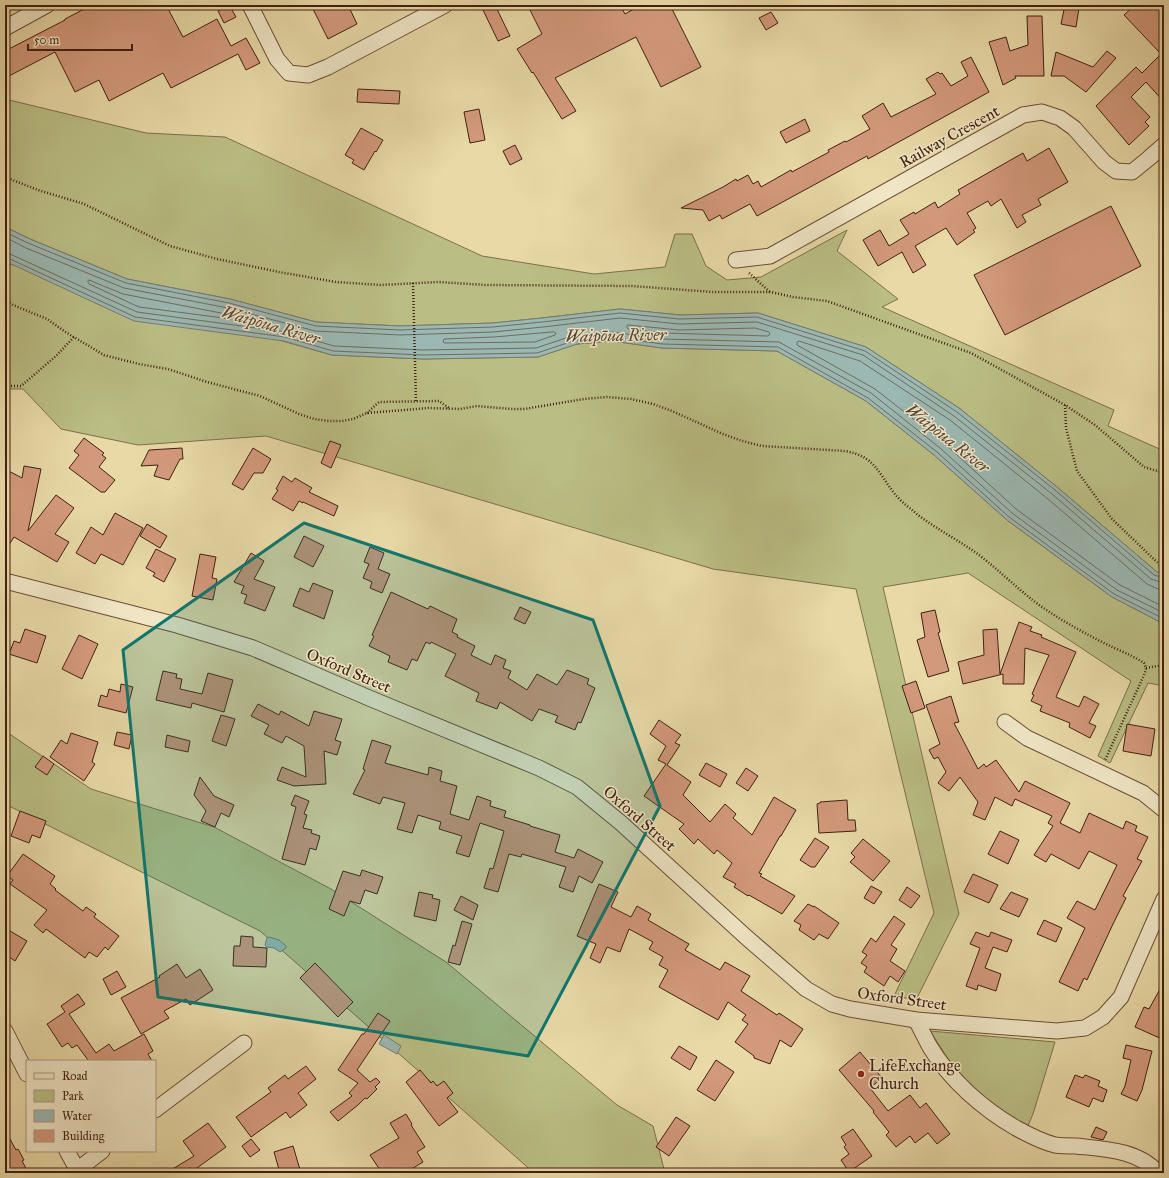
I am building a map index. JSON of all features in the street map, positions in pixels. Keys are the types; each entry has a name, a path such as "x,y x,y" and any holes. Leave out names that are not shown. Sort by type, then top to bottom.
{"street":[{"path":"5,28 47,5"},
{"path":"250,5 277,59 289,73 308,75 328,67 445,5"},
{"name":"Railway Crescent","path":"736,260 770,256 1024,115 1042,112 1060,118 1074,128 1104,162 1116,171 1132,172 1164,145"},
{"name":"Oxford Street","path":"5,581 177,625 253,648 369,698 539,768 577,787 621,823 746,937 806,989 832,1004 844,1008 916,1020 1057,1031 1085,1028 1103,1017 1121,997 1164,899"},
{"path":"1005,722 1027,738 1144,793 1164,810"},
{"path":"916,1020 931,1048 948,1071 969,1095 1001,1119 1026,1133 1055,1145 1100,1148 1133,1156 1154,1168 1158,1173"},
{"path":"5,1031 26,1072"},
{"path":"156,1109 244,1043"},
{"path":"68,1152 78,1171 101,1152"}],"path":[{"path":"5,177 38,190 84,204 170,246 217,259 336,282 381,285 438,282 486,285 632,286 713,292 771,292 793,297 827,301 971,353 1065,404 1095,425 1144,467 1164,473"},
{"path":"736,260 771,292"},
{"path":"413,283 416,402"},
{"path":"5,299 13,305 47,319 67,334 104,355 139,364 168,369 207,382 260,396 299,414 314,419 342,421 353,419 367,413 428,408 460,409 477,406 524,409 584,398 607,396 653,404 723,434 762,446 845,451 864,456 872,464 894,494 906,505 923,519 978,554 1001,572 1030,599 1093,637 1142,662 1146,668 1145,673 1099,772"},
{"path":"5,386 21,386 56,356 74,337"},
{"path":"367,413 379,402 439,401 450,408"},
{"path":"1065,404 1066,428 1077,471 1112,519 1160,565 1164,566"},
{"path":"1146,668 1164,665"}],"highlighted area":[{"path":"304,523 593,620 660,806 528,1056 158,997 123,650"}],"green space":[{"path":"5,99 146,133 225,137 482,256 594,274 665,267 675,234 692,234 706,266 727,280 761,277 847,230 837,251 898,299 882,307 1114,410 1108,426 1164,451 1164,575 1157,572 1057,487 959,408 866,347 758,313 680,315 620,309 493,323 400,326 316,322 230,299 127,279 30,239 5,227"},
{"path":"5,261 10,264 332,355 423,359 538,357 577,344 612,341 662,348 777,351 866,401 934,455 1007,520 1112,597 1164,624 1164,686 1148,683 1110,763 1098,756 1131,681 968,573 883,587 959,914 917,998 893,998 934,913 856,589 713,569 266,436 138,445 61,429 23,389 5,389"},
{"path":"5,731 91,789 214,827 331,889 446,962 617,1105 653,1126 665,1173 534,1173 260,931 5,804"},
{"path":"930,1031 1055,1042 1033,1114 1027,1128 991,1104 958,1074"}],"water":[{"name":"Waipōua River","path":"5,227 30,239 127,279 230,299 316,322 400,326 493,323 620,309 680,315 758,313 866,347 959,408 1057,487 1157,572 1164,575 1164,624 1112,597 1007,520 934,455 866,401 777,351 662,348 612,341 577,344 538,357 423,359 332,355 284,341 134,321 5,261"},
{"path":"269,937 279,940 286,946 286,948 280,952 274,948 267,947 265,945 267,938"},
{"path":"384,1035 401,1046 397,1054 379,1044"}],"building":[{"path":"92,5 166,5 183,37 217,19 231,46 246,38 260,63 246,70 238,54 171,88 163,73 109,101 99,80 75,92 55,52 9,76 5,68 5,51"},
{"path":"229,5 236,17 224,23 218,11"},
{"path":"311,5 348,5 357,24 328,39"},
{"path":"495,5 510,36 498,41 483,10"},
{"path":"540,5 620,5 625,14 641,5 670,5 701,67 661,87 636,37 555,78 576,111 562,119 517,49 542,34 530,10"},
{"path":"1065,5 1079,8 1076,27 1061,24"},
{"path":"1135,5 1164,5 1164,102 1146,82 1131,97 1150,117 1145,122 1149,126 1129,145 1096,106 1136,67 1142,73 1161,54 1124,15"},
{"path":"771,12 778,23 766,30 759,18"},
{"path":"1027,16 1042,16 1044,76 1015,76 1016,78 1003,85 989,42 1006,37 1010,51 1028,45"},
{"path":"1107,51 1116,58 1086,92 1064,76 1051,76 1056,52 1093,67"},
{"path":"971,57 989,92 868,159 867,156 757,216 750,204 722,219 720,215 709,221 703,210 681,208 736,179 737,181 748,175 753,184 758,181 761,187 791,170 792,172 829,152 828,150 870,129 862,116 883,103 891,117 936,94 926,79 938,72 940,74 942,73 951,86 968,76 961,62"},
{"path":"358,89 400,91 399,104 357,102"},
{"path":"479,109 485,140 470,143 464,112"},
{"path":"805,119 810,131 786,143 780,132"},
{"path":"361,128 383,140 364,170 352,163 354,160 345,155"},
{"path":"515,145 522,159 510,165 503,151"},
{"path":"1049,148 1068,182 1038,199 1041,205 1022,215 1026,222 1017,228 1001,199 991,206 988,201 967,213 976,228 973,230 975,232 957,245 946,228 915,246 926,265 913,273 902,252 878,266 863,240 880,230 889,246 909,234 900,220 914,212 915,214 935,202 938,208 960,194 958,190 1023,153 1027,161"},
{"path":"1111,206 1141,266 1005,335 974,275"},
{"path":"84,438 104,453 102,455 106,458 99,467 115,480 105,492 101,492 69,468 79,455 74,451"},
{"path":"330,441 341,445 331,468 321,463"},
{"path":"182,448 183,459 180,459 169,480 154,476 158,465 141,466 149,450"},
{"path":"253,448 271,459 263,473 254,473 243,490 232,484"},
{"path":"24,466 41,469 28,531 56,495 74,508 55,534 69,542 57,562 14,537 5,551 5,469 22,478"},
{"path":"283,476 292,482 295,478 312,488 309,492 338,506 334,516 299,501 293,511 272,499 278,490 276,489"},
{"path":"115,513 143,528 123,565 101,554 95,564 76,553 91,527 103,535"},
{"path":"147,524 167,536 160,548 140,536"},
{"path":"304,536 324,546 313,567 294,557"},
{"path":"370,547 384,553 378,569 390,574 382,593 370,588 372,582 363,578 369,564 364,562"},
{"path":"156,549 176,559 164,582 153,576 155,573 146,568"},
{"path":"251,553 264,561 254,579 275,587 265,611 244,603 247,595 241,593 244,586 234,582"},
{"path":"200,554 216,557 212,578 217,579 213,600 192,596"},
{"path":"313,583 333,591 324,619 293,606 300,588 309,592"},
{"path":"391,592 428,609 430,606 457,619 452,632 458,635 457,637 475,646 471,655 491,665 495,655 506,660 503,668 511,671 508,678 527,690 537,674 557,685 567,670 589,679 587,684 595,688 581,723 578,722 575,730 555,722 558,716 539,709 532,721 500,702 497,709 476,701 479,693 445,676 456,654 431,642 430,644 426,642 417,661 412,659 407,670 388,662 390,656 369,646 374,636 372,635"},
{"path":"520,607 531,612 525,624 514,619"},
{"path":"935,610 940,632 938,633 949,671 928,677 917,640 925,637 921,613"},
{"path":"1019,622 1032,627 1030,631 1042,635 1041,637 1076,652 1056,697 1079,707 1084,696 1099,704 1089,723 1096,726 1090,738 1069,727 1070,723 1040,711 1042,706 1031,701 1034,695 1032,694 1049,655 1025,648 1024,684 1003,684 1003,674 963,684 958,662 984,655 983,630 997,629 1000,674"},
{"path":"25,629 46,636 37,663 9,654 14,641 20,643"},
{"path":"79,635 98,644 82,679 62,669"},
{"path":"163,671 177,674 176,678 182,679 180,689 202,694 208,673 233,680 224,712 192,703 191,708 156,700"},
{"path":"916,681 925,708 911,713 902,686"},
{"path":"121,684 133,687 126,713 98,706 101,695 107,697 109,689 120,692"},
{"path":"951,696 959,722 954,723 978,769 984,764 986,767 996,760 1019,792 1025,781 1070,803 1060,823 1080,833 1089,813 1123,829 1126,821 1137,826 1135,831 1148,837 1137,859 1142,861 1123,896 1126,898 1087,980 1084,978 1078,991 1059,982 1085,928 1067,918 1077,901 1095,910 1117,865 1089,851 1079,869 1051,854 1046,862 1034,855 1053,826 1048,823 1052,816 1015,799 1012,806 995,797 985,820 973,815 978,802 960,777 949,791 938,783 946,772 938,757 934,759 929,750 940,744 926,705"},
{"path":"258,704 279,715 281,711 309,726 314,711 342,719 335,740 341,742 337,755 324,751 326,784 294,786 277,780 282,767 306,777 304,746 286,736 282,743 264,734 269,725 251,716"},
{"path":"221,715 235,719 226,746 212,741"},
{"path":"659,720 681,735 675,743 680,745 667,765 691,782 683,795 710,822 725,804 736,814 733,818 752,835 774,797 796,810 759,873 762,874 760,876 795,896 782,914 734,887 736,884 723,877 732,863 717,850 714,854 698,839 694,844 679,829 684,824 644,796 666,764 658,760 666,746 650,734"},
{"path":"1127,724 1155,729 1151,756 1123,751"},
{"path":"117,732 132,735 129,749 114,745"},
{"path":"71,733 98,742 92,762 95,764 84,781 50,757 61,740 67,744"},
{"path":"167,735 190,741 188,752 165,747"},
{"path":"372,740 391,746 385,763 428,775 429,767 442,771 440,781 457,786 450,814 469,820 477,796 491,801 490,806 506,811 504,817 560,835 555,852 574,858 578,849 603,862 592,883 579,876 573,892 559,887 566,867 522,854 521,857 509,854 498,892 484,888 490,868 493,869 504,831 480,823 469,857 456,853 462,836 439,829 441,822 418,815 412,833 397,829 405,803 383,797 380,804 353,794 365,770 363,769"},
{"path":"43,756 54,764 47,775 35,767"},
{"path":"706,763 727,774 720,787 699,775"},
{"path":"746,768 758,776 748,791 736,783"},
{"path":"200,777 214,796 234,805 229,817 221,813 215,827 201,821 206,811 194,795"},
{"path":"295,795 309,801 304,814 307,815 303,828 312,830 311,833 320,836 316,850 310,848 305,865 282,859 296,807 291,805"},
{"path":"847,800 848,820 855,820 856,831 819,833 817,804 820,802"},
{"path":"20,811 46,821 40,838 32,835 29,843 11,836"},
{"path":"1000,831 1019,840 1008,864 988,854"},
{"path":"815,838 829,847 815,867 811,867 800,860"},
{"path":"863,839 890,861 873,881 850,862 855,857 851,853"},
{"path":"23,854 55,876 50,884 56,889 55,890 83,911 86,907 96,914 94,917 119,936 108,950 105,947 97,957 89,952 85,958 46,929 43,933 34,925 47,910 10,884 13,880 7,876"},
{"path":"362,870 383,877 377,894 365,890 360,904 350,901 344,916 329,909 343,871 360,876"},
{"path":"973,874 998,885 989,903 964,892"},
{"path":"599,884 618,892 611,907 631,917 637,906 651,914 648,920 689,944 685,950 720,970 725,962 750,976 741,991 777,1015 779,1013 803,1029 791,1047 780,1040 770,1064 754,1058 754,1056 735,1042 748,1024 742,1020 746,1015 728,1002 718,1020 659,987 668,970 659,965 663,957 649,949 653,942 629,929 620,952 607,947 600,963 590,958 596,944 577,936"},
{"path":"871,886 882,892 874,904 864,898"},
{"path":"907,887 920,896 911,908 899,900"},
{"path":"419,892 433,895 432,898 440,900 436,921 414,916"},
{"path":"1011,892 1028,899 1019,917 1000,909"},
{"path":"461,896 478,905 473,920 454,910"},
{"path":"808,904 814,906 839,923 828,939 819,934 814,940 799,930 801,925 794,921"},
{"path":"894,916 905,924 891,945 897,949 890,961 905,971 898,982 890,976 884,986 864,972 867,967 861,963 867,955 862,952 871,938 876,942"},
{"path":"1044,920 1062,928 1056,942 1037,934"},
{"path":"462,921 472,924 460,965 448,962 453,945 455,946"},
{"path":"5,928 27,941 15,961 5,954"},
{"path":"976,932 989,937 991,932 1012,940 1007,952 993,947 985,968 1001,974 996,991 978,985 977,990 966,986 980,948 970,944"},
{"path":"241,936 253,937 253,947 267,948 266,967 233,966 234,946 240,946"},
{"path":"315,963 353,1002 338,1017 300,978"},
{"path":"177,964 186,978 200,969 213,990 190,1005 186,999 164,1011 169,1018 141,1034 121,998 160,977 159,976"},
{"path":"117,971 126,987 111,995 103,979"},
{"path":"1164,982 1164,1040 1135,1027 1144,1007 1149,1009"},
{"path":"78,994 85,1004 69,1014 96,1053 109,1044 114,1051 144,1034 153,1051 148,1054 151,1060 88,1060 77,1045 72,1048 68,1043 62,1047 47,1024 65,1012 61,1006"},
{"path":"378,1013 390,1021 357,1070 370,1082 376,1078 380,1082 375,1087 377,1089 367,1099 365,1098 338,1121 330,1112 352,1096 349,1093 358,1083 338,1070"},
{"path":"1126,1045 1152,1051 1142,1090 1137,1101 1121,1094 1125,1086 1131,1060 1123,1058"},
{"path":"679,1046 697,1057 690,1070 671,1058"},
{"path":"860,1052 882,1078 870,1088 888,1111 910,1095 920,1108 926,1103 950,1134 937,1144 928,1133 915,1143 910,1136 896,1147 886,1135 889,1132 873,1112 874,1111 839,1070"},
{"path":"716,1060 734,1072 715,1101 697,1090"},
{"path":"306,1066 316,1079 298,1093 307,1105 290,1118 286,1112 251,1137 236,1117 271,1092 268,1088 285,1075 288,1079"},
{"path":"420,1070 431,1083 433,1081 437,1086 444,1081 453,1093 447,1098 458,1112 439,1126 406,1082"},
{"path":"1075,1075 1083,1078 1085,1075 1100,1081 1098,1086 1107,1090 1103,1102 1093,1098 1089,1107 1066,1097"},
{"path":"406,1114 425,1147 417,1152 423,1162 405,1173 382,1173 370,1155 399,1138 390,1123"},
{"path":"676,1117 690,1126 669,1156 656,1147"},
{"path":"208,1123 226,1147 190,1173 166,1173 194,1156 183,1141"},
{"path":"1096,1127 1107,1132 1103,1140 1091,1137"},
{"path":"853,1129 872,1156 849,1172 841,1160 849,1154 844,1147 846,1145 841,1137"},
{"path":"5,1130 16,1150 18,1149 24,1160 22,1161 27,1170 21,1173 5,1173"},
{"path":"251,1139 260,1150 250,1157 242,1146"},
{"path":"293,1146 301,1173 280,1173 274,1152"}],"place":[{"name":"LifeExchange Church","path":"861,1074"}]}
